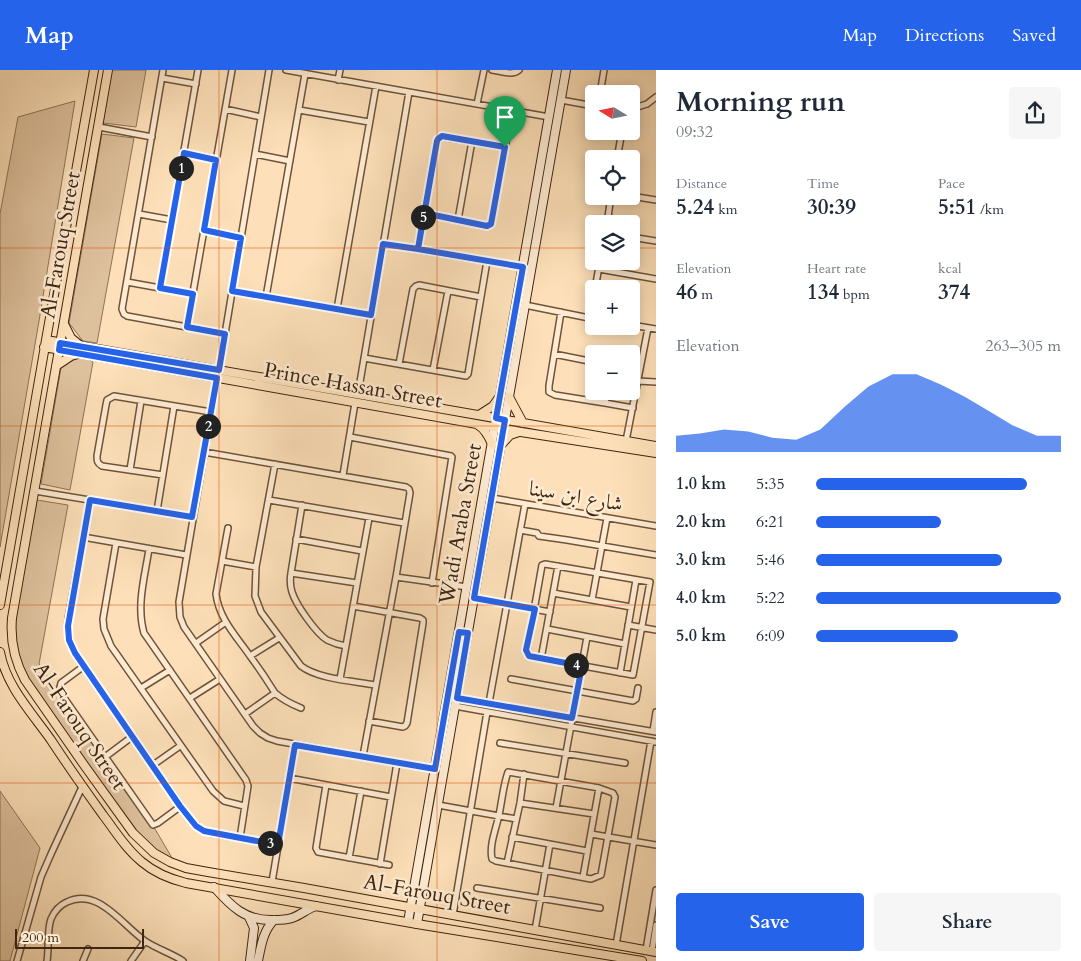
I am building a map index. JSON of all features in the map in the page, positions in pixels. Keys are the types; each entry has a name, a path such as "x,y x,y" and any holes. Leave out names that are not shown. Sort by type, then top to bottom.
{"main road":[{"name":"Al-Farouq Street","path":"0,605 94,70"},
{"name":"Al-Farouq Street","path":"108,70 11,629 14,654 25,680 123,820 146,847 162,858 186,868 651,951"},
{"name":"Wadi Araba Street","path":"408,922 557,70"},
{"name":"Wadi Araba Street","path":"417,924 566,70"},
{"path":"534,203 543,203"},
{"path":"56,366 81,350 71,338 64,323"},
{"name":"Prince Hassan Street","path":"45,344 218,374 358,394 656,446"},
{"name":"Prince Hassan Street","path":"218,374 355,403 495,428 656,453"},
{"path":"479,415 493,406 500,396"},
{"path":"509,397 523,423"},
{"path":"476,424 483,430 492,444"},
{"path":"501,445 510,435 521,432"},
{"path":"459,632 468,633"},
{"name":"Al-Farouq Street","path":"0,652 6,672 16,690 82,787 123,843 142,862 172,879 417,924 642,961"},
{"path":"214,887 230,904 249,917 266,920 292,918 316,906"},
{"path":"249,917 254,928 250,961"},
{"path":"258,961 264,934 274,920"},
{"path":"570,949 572,936"}],"street":[{"path":"163,70 122,310 128,316 225,334"},
{"path":"160,288 198,70"},
{"path":"187,327 232,70"},
{"path":"269,70 192,517 179,609 184,626 253,726 260,733 268,738 295,745 435,769"},
{"path":"286,70 549,117"},
{"path":"338,80 340,70"},
{"path":"477,104 484,70"},
{"path":"492,70 512,73 519,70"},
{"path":"602,85 604,70"},
{"path":"266,297 306,74"},
{"path":"162,78 196,84"},
{"path":"337,310 376,86"},
{"path":"358,394 409,92"},
{"path":"640,106 656,97"},
{"path":"561,100 585,104"},
{"path":"225,109 261,116"},
{"path":"299,110 369,122"},
{"path":"424,213 487,226 491,224 512,110"},
{"path":"99,127 152,136"},
{"path":"418,249 438,139 442,136 505,147"},
{"path":"458,220 472,141"},
{"path":"184,153 216,160"},
{"path":"255,154 290,161"},
{"path":"640,197 656,200"},
{"path":"139,214 172,220"},
{"path":"204,230 241,238"},
{"path":"640,238 656,241"},
{"path":"383,244 523,267"},
{"path":"364,358 466,376 468,374 487,261"},
{"path":"605,270 656,279"},
{"path":"127,282 193,294"},
{"path":"399,364 413,289 416,286 481,297"},
{"path":"232,291 371,315"},
{"path":"434,370 448,291"},
{"path":"525,305 585,317"},
{"path":"561,312 548,389 551,394 632,408"},
{"path":"640,327 656,329"},
{"path":"640,368 648,328"},
{"path":"554,354 585,360"},
{"path":"640,381 656,382"},
{"path":"163,475 99,464 97,456 107,400 114,396 211,412"},
{"path":"626,441 634,400"},
{"path":"130,470 140,401"},
{"path":"343,475 355,403"},
{"path":"158,511 174,406"},
{"path":"350,437 452,457 432,583"},
{"path":"204,452 343,475 409,489 410,493 396,577 363,756"},
{"path":"275,464 254,584 255,596 261,612 300,666 306,671 316,675 375,685"},
{"path":"34,491 192,517"},
{"name":"شارع ابن سينا","path":"492,498 656,526"},
{"path":"90,500 68,626 71,647 180,806 196,826 210,833 278,845"},
{"path":"268,500 404,523"},
{"path":"489,703 524,504"},
{"path":"302,506 290,583 294,596 319,634 331,642 346,646"},
{"path":"340,679 369,518"},
{"path":"592,600 607,518"},
{"path":"228,528 216,594 217,602 226,622 275,693 287,702 301,708"},
{"path":"520,530 537,533 539,536 656,555"},
{"path":"83,537 186,555"},
{"path":"296,539 362,551"},
{"path":"116,543 104,610 104,629 111,646 213,791 229,803 244,806"},
{"path":"149,548 140,600 141,624 149,642 246,780 248,786 240,838"},
{"path":"222,560 256,567"},
{"path":"542,564 558,566 650,582 634,675 529,656 526,650 542,564"},
{"path":"541,659 558,566"},
{"path":"291,573 357,583"},
{"path":"396,577 467,587"},
{"path":"620,673 636,580"},
{"path":"553,593 631,607"},
{"path":"474,598 550,612"},
{"path":"353,606 420,618 423,623 407,723 403,727 369,721"},
{"path":"196,643 226,622"},
{"path":"628,625 656,630"},
{"path":"546,629 625,644"},
{"path":"556,808 587,637"},
{"path":"250,656 279,638"},
{"path":"84,666 61,683 60,692 153,825 180,806"},
{"path":"141,688 170,670"},
{"path":"190,698 220,679"},
{"path":"511,679 633,701 636,699 638,688"},
{"path":"245,714 275,693"},
{"path":"456,702 489,703 654,731 656,712"},
{"path":"456,702 487,712 653,741 616,945"},
{"path":"452,915 487,712"},
{"path":"105,757 133,736"},
{"path":"500,742 625,763"},
{"path":"272,882 295,745"},
{"path":"153,765 180,746"},
{"path":"380,864 398,763"},
{"path":"508,772 524,774 600,788 613,793 615,796 600,875 592,879 492,859 491,851 508,772"},
{"path":"507,863 520,803 524,774"},
{"path":"289,778 391,797"},
{"path":"326,785 316,848 318,852 390,865"},
{"path":"17,961 41,877 82,787"},
{"path":"583,877 600,788"},
{"path":"349,858 361,791"},
{"path":"520,803 594,814"},
{"path":"438,805 516,819"},
{"path":"591,834 656,845"},
{"path":"512,837 587,851"},
{"path":"535,930 550,844"},
{"path":"477,888 600,908"},
{"path":"651,951 656,890"},
{"path":"47,961 49,929 52,916 63,904 74,899 87,899 100,903 145,941 183,961"},
{"path":"651,951 656,925"},
{"path":"131,961 145,941"},
{"path":"83,961 88,949"}],"shaded area":[{"path":"112,70 146,70 136,127 103,123"},
{"path":"75,101 0,547 0,214 18,117"},
{"path":"102,134 134,138 97,343 83,341 69,323"},
{"path":"80,354 93,362 70,490 41,484 61,368"},
{"path":"37,500 68,505 39,664 155,829 175,863 140,841 19,669 14,627"},
{"path":"0,791 40,848 10,961 0,961"}],"route":[{"path":"505,147 442,136 438,139 437,141 424,213 418,249 383,244 371,315 232,291 241,238 204,230 216,160 184,153 160,288 193,294 187,327 225,334 219,370 60,343 59,350 217,378 192,517 90,500 68,619 71,647 180,806 196,826 204,831 278,845 295,745 435,769 459,632 468,633 457,698 572,718 582,666 529,656 526,650 535,609 474,598 505,420 496,418 523,267 418,249 424,213 487,226 491,224 505,147"}]}
